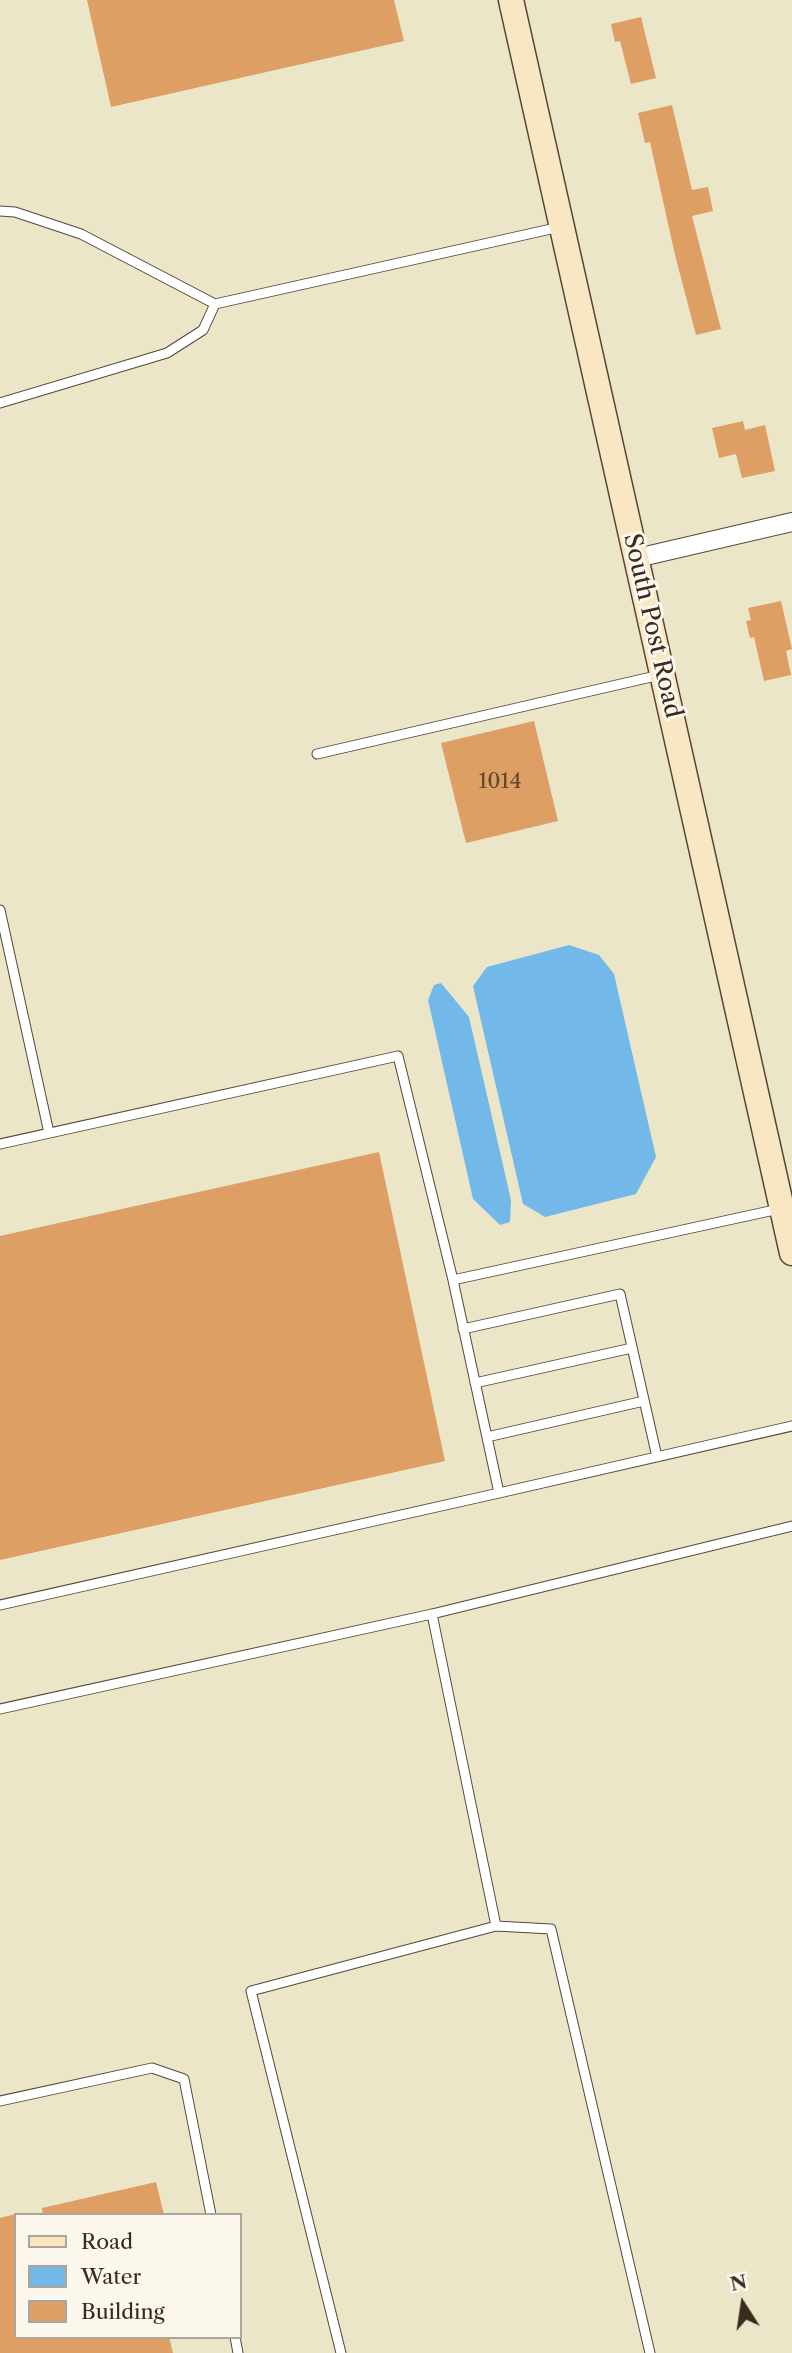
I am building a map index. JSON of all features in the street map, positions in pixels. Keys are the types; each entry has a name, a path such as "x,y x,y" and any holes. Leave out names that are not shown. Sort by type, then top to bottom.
{"main road":[{"name":"South Post Road","path":"511,0 792,1253"}],"street":[{"path":"636,558 792,522"}],"lane":[{"path":"0,211 15,212 81,234 215,304 562,226"},
{"path":"0,403 167,352 203,330 215,304"},
{"path":"317,754 663,674"},
{"path":"0,910 49,1133"},
{"path":"0,1144 398,1056 453,1280 499,1493"},
{"path":"453,1280 781,1208"},
{"path":"463,1329 620,1294 657,1457"},
{"path":"475,1383 632,1348"},
{"path":"487,1437 644,1401"},
{"path":"0,1605 792,1426"},
{"path":"0,1709 432,1614 792,1526"},
{"path":"432,1614 496,1926"},
{"path":"341,2353 251,1991 496,1926 551,1929 650,2353"},
{"path":"0,2101 152,2068 184,2079 211,2213"}],"water":[{"path":"569,945 599,955 614,974 656,1157 636,1194 545,1217 523,1204 473,986 487,967"},
{"path":"441,983 469,1017 511,1200 510,1222 500,1225 473,1199 428,1000 434,985"}],"building":[{"path":"87,0 394,0 404,41 111,107"},
{"path":"641,17 656,78 631,84 620,41 615,42 611,24"},
{"path":"672,105 692,190 708,187 713,211 692,216 721,329 696,335 650,142 645,143 638,113"},
{"path":"743,421 745,430 765,425 775,471 742,478 736,454 719,458 712,428"},
{"path":"781,601 792,649 786,651 791,675 764,681 754,637 750,638 746,621 751,620 748,608"},
{"path":"534,721 558,821 466,843 441,743"},
{"path":"379,1152 445,1461 0,1560 0,1236"},
{"path":"156,2182 164,2213 43,2213 42,2208"},
{"path":"14,2214 14,2339 170,2339 173,2353 0,2353 0,2218"}]}
